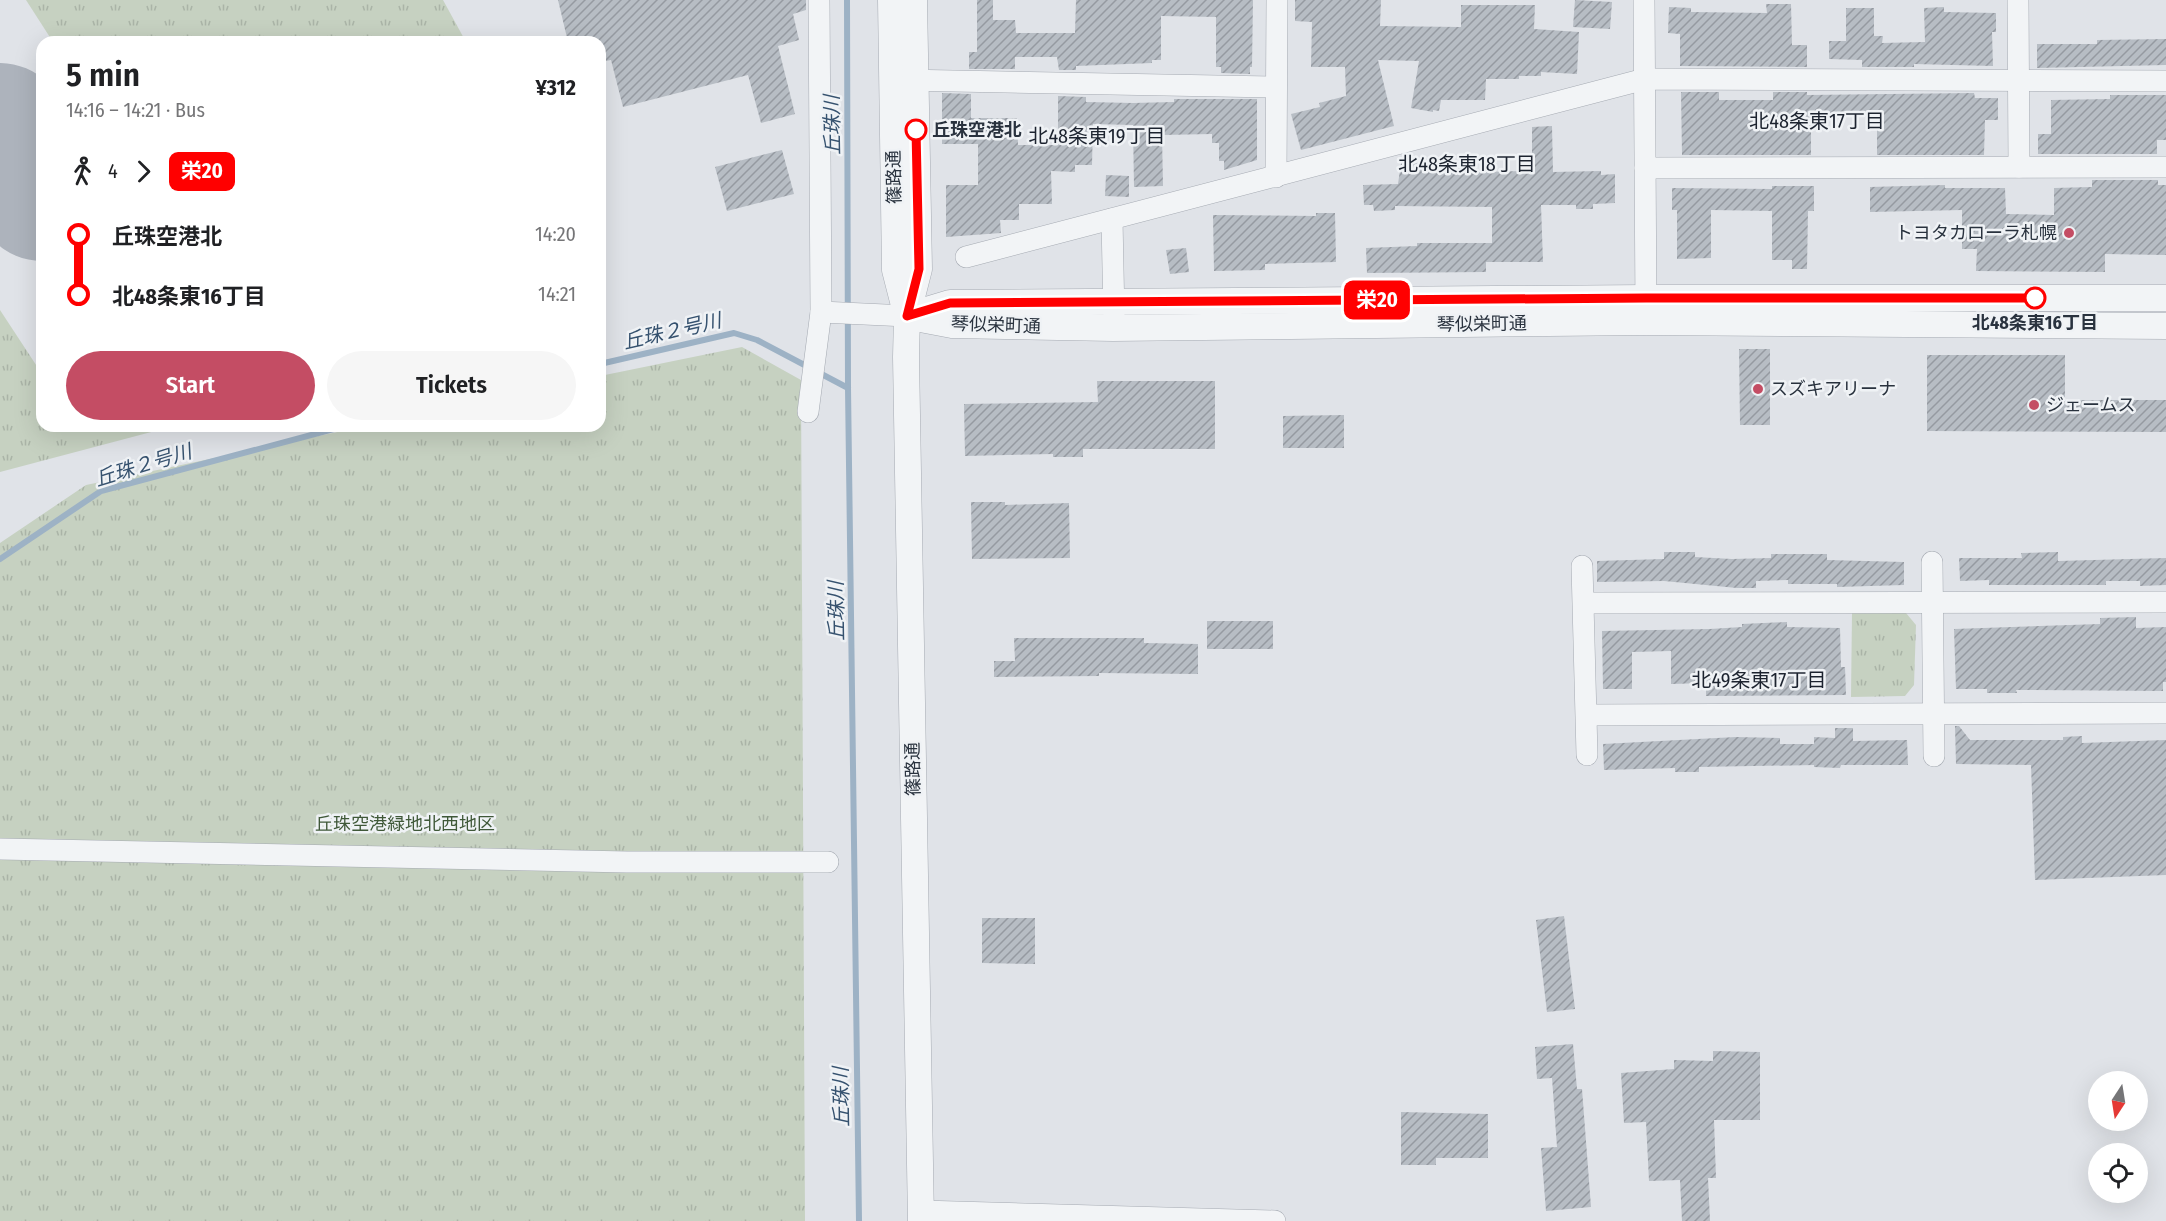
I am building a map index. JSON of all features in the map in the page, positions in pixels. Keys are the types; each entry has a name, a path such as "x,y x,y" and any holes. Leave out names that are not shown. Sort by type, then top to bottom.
{"street":[{"path":"808,412 827,312 819,0"},
{"name":"篠路通","path":"891,0 904,80"},
{"name":"篠路通","path":"914,0 904,80 896,270 907,316 921,1216"},
{"path":"1276,177 1277,0"},
{"path":"1644,0 1646,310"},
{"path":"2018,0 2019,167"},
{"path":"966,257 1645,79 2018,83 2166,81"},
{"path":"904,80 1276,87"},
{"path":"1645,168 2166,167"},
{"path":"1112,219 1113,328"},
{"name":"琴似栄町通","path":"907,316 952,325 1113,328 1646,310 2166,298"},
{"name":"琴似栄町通","path":"907,316 950,303 1114,302 1646,310 2166,326"},
{"path":"827,312 907,316"},
{"path":"1932,562 1934,756"},
{"path":"1582,566 1588,716 1587,755"},
{"path":"1584,603 2166,602"},
{"path":"1588,716 2166,713"},
{"path":"0,849 627,862 828,862"},
{"path":"921,1216 1275,1221"}],"green space":[{"path":"26,0 443,0 463,36 49,36"},
{"path":"0,310 36,365 36,432 151,432 0,472"},
{"name":"丘珠空港緑地北西地区","path":"742,347 801,380 805,1221 0,1221 0,543 86,485 338,432 606,432 606,375"},
{"path":"1852,613 1906,613 1916,625 1914,685 1905,696 1851,697"}],"building":[{"path":"558,0 806,0 806,10 793,14 799,40 778,46 795,114 761,123 748,75 623,107 611,60 606,61 606,36 567,36"},
{"path":"977,0 993,0 993,20 1015,20 1016,33 1075,33 1076,0 1253,0 1252,67 1250,67 1250,74 1221,73 1221,67 1216,67 1216,17 1161,16 1161,60 1152,60 1152,63 1076,66 1076,70 1059,70 1057,57 1015,57 1015,69 969,69 969,52 977,52"},
{"path":"1295,0 1381,0 1380,26 1461,27 1461,5 1535,5 1534,29 1579,32 1577,74 1541,72 1541,76 1519,76 1519,79 1486,79 1485,100 1441,100 1439,111 1433,110 1433,112 1411,108 1419,61 1378,60 1394,126 1301,150 1291,114 1320,107 1319,103 1346,96 1345,67 1311,67 1312,22 1295,21"},
{"path":"1575,0 1612,2 1610,29 1573,27"},
{"path":"1766,4 1791,4 1792,45 1807,45 1807,67 1680,66 1680,34 1668,33 1669,7 1691,8 1691,12 1767,13"},
{"path":"1944,7 1944,12 1996,13 1996,32 1992,32 1993,66 1914,64 1914,67 1862,67 1862,60 1829,59 1829,41 1846,41 1846,8 1874,8 1874,36 1883,36 1882,43 1925,42 1924,8"},
{"path":"2166,39 2166,65 2037,68 2037,44 2097,44 2097,40"},
{"path":"1681,92 1719,92 1719,100 1773,100 1773,92 1807,92 1807,95 1974,93 1975,98 1998,98 1998,120 1985,120 1984,155 1877,155 1877,117 1811,117 1811,155 1682,155"},
{"path":"942,93 971,94 971,118 1017,118 1018,145 1058,145 1058,96 1086,97 1086,102 1133,103 1174,102 1174,99 1257,99 1257,160 1224,170 1224,161 1219,161 1219,143 1212,143 1212,134 1162,135 1163,186 1134,187 1133,125 1093,124 1092,165 1075,165 1075,172 1051,171 1052,204 1019,204 1019,220 1000,220 1001,233 946,237 946,185 978,185 978,144 942,144"},
{"path":"2110,95 2166,95 2166,140 2157,140 2157,154 2038,154 2038,134 2051,134 2051,100 2110,99"},
{"path":"1552,126 1553,172 1601,171 1601,175 1615,174 1615,203 1593,204 1593,209 1576,209 1576,205 1541,205 1543,262 1486,262 1486,272 1367,273 1366,248 1417,246 1417,243 1492,243 1492,207 1395,206 1395,210 1374,211 1373,205 1364,205 1363,185 1398,184 1401,163 1477,165 1477,172 1532,171 1532,127"},
{"path":"782,150 794,194 727,211 715,167"},
{"path":"1106,175 1129,176 1129,197 1105,196"},
{"path":"2092,180 2158,180 2158,185 2166,185 2166,255 2105,254 2105,272 1976,271 1977,249 1962,249 1962,210 1870,212 1870,187 1945,185 1945,188 2005,188 2006,214 2054,215 2054,188 2092,187"},
{"path":"1772,186 1814,186 1814,211 1808,211 1807,269 1792,269 1792,260 1772,260 1772,211 1711,210 1711,258 1677,259 1677,210 1672,210 1672,188 1772,189"},
{"path":"1316,213 1335,213 1336,262 1265,264 1265,270 1214,271 1213,215 1316,216"},
{"path":"1186,248 1189,272 1170,274 1166,250"},
{"path":"1739,349 1770,349 1770,425 1740,425"},
{"path":"1927,355 2065,355 2065,400 2166,400 2166,432 1927,431"},
{"path":"1097,381 1215,381 1215,449 1083,449 1083,457 1053,457 1053,454 965,456 964,404 1098,402"},
{"path":"1344,415 1344,448 1283,448 1283,416"},
{"path":"971,502 1005,502 1005,505 1069,503 1070,558 972,559"},
{"path":"1664,552 1695,552 1695,557 1732,559 1771,558 1771,554 1827,554 1827,560 1904,562 1904,585 1837,587 1837,584 1788,584 1788,580 1756,581 1756,588 1737,588 1664,581 1597,582 1597,561 1664,559"},
{"path":"2058,552 2058,561 2166,558 2166,585 2140,586 2140,581 2106,581 2106,585 1989,585 1989,580 1960,581 1959,558 2022,558 2021,553"},
{"path":"2136,617 2136,628 2166,627 2166,682 2163,682 2163,691 2016,690 2017,693 1987,693 1987,689 1956,689 1954,629 2100,624 2100,618"},
{"path":"1207,621 1273,621 1273,649 1207,649"},
{"path":"1787,622 1787,627 1840,628 1841,667 1845,667 1846,695 1706,696 1706,683 1671,684 1671,651 1632,652 1632,689 1603,689 1602,631 1710,629 1742,627 1742,624"},
{"path":"1014,638 1144,638 1144,643 1198,644 1198,674 1099,673 1099,676 994,677 994,661 1015,661"},
{"path":"1955,726 1959,726 1970,740 2063,740 2063,737 2082,736 2082,743 2166,740 2166,875 2035,880 2031,765 1956,764"},
{"path":"1835,728 1853,728 1853,741 1907,740 1908,765 1841,765 1840,768 1814,767 1814,765 1699,767 1699,772 1675,772 1675,768 1604,770 1603,744 1736,737 1780,738 1780,744 1814,744 1814,737 1835,738"},
{"path":"1564,916 1575,1009 1547,1012 1536,920"},
{"path":"982,918 1035,918 1035,964 982,963"},
{"path":"1573,1044 1577,1089 1582,1089 1591,1207 1546,1211 1541,1148 1557,1147 1552,1078 1537,1079 1535,1047"},
{"path":"1713,1051 1760,1052 1760,1120 1714,1120 1716,1178 1708,1178 1710,1221 1682,1221 1680,1180 1649,1181 1646,1122 1624,1123 1621,1073 1674,1069 1674,1060 1713,1061"},
{"path":"1401,1112 1488,1114 1488,1158 1436,1158 1436,1165 1401,1165"}],"waterway":[{"name":"丘珠川","path":"847,0 848,388 859,1221"},
{"name":"丘珠２号川","path":"606,363 734,333 757,340 848,388"},
{"name":"丘珠２号川","path":"0,559 101,491 322,432"}],"runway":[{"path":"0,130 36,185"}],"bus line":[{"name":"栄20","path":"916,130 919,269 907,316 950,303 2035,298"}],"place":[{"name":"丘珠空港北","path":"916,130"},
{"name":"トヨタカローラ札幌","path":"2069,233"},
{"name":"北48条東16丁目","path":"2035,298"},
{"name":"スズキアリーナ","path":"1758,389"},
{"name":"ジェームス","path":"2034,405"}],"district":[{"name":"北48条東17丁目","path":"1817,121"},
{"name":"北48条東19丁目","path":"1097,136"},
{"name":"北48条東18丁目","path":"1467,164"},
{"name":"北49条東17丁目","path":"1759,680"}]}
